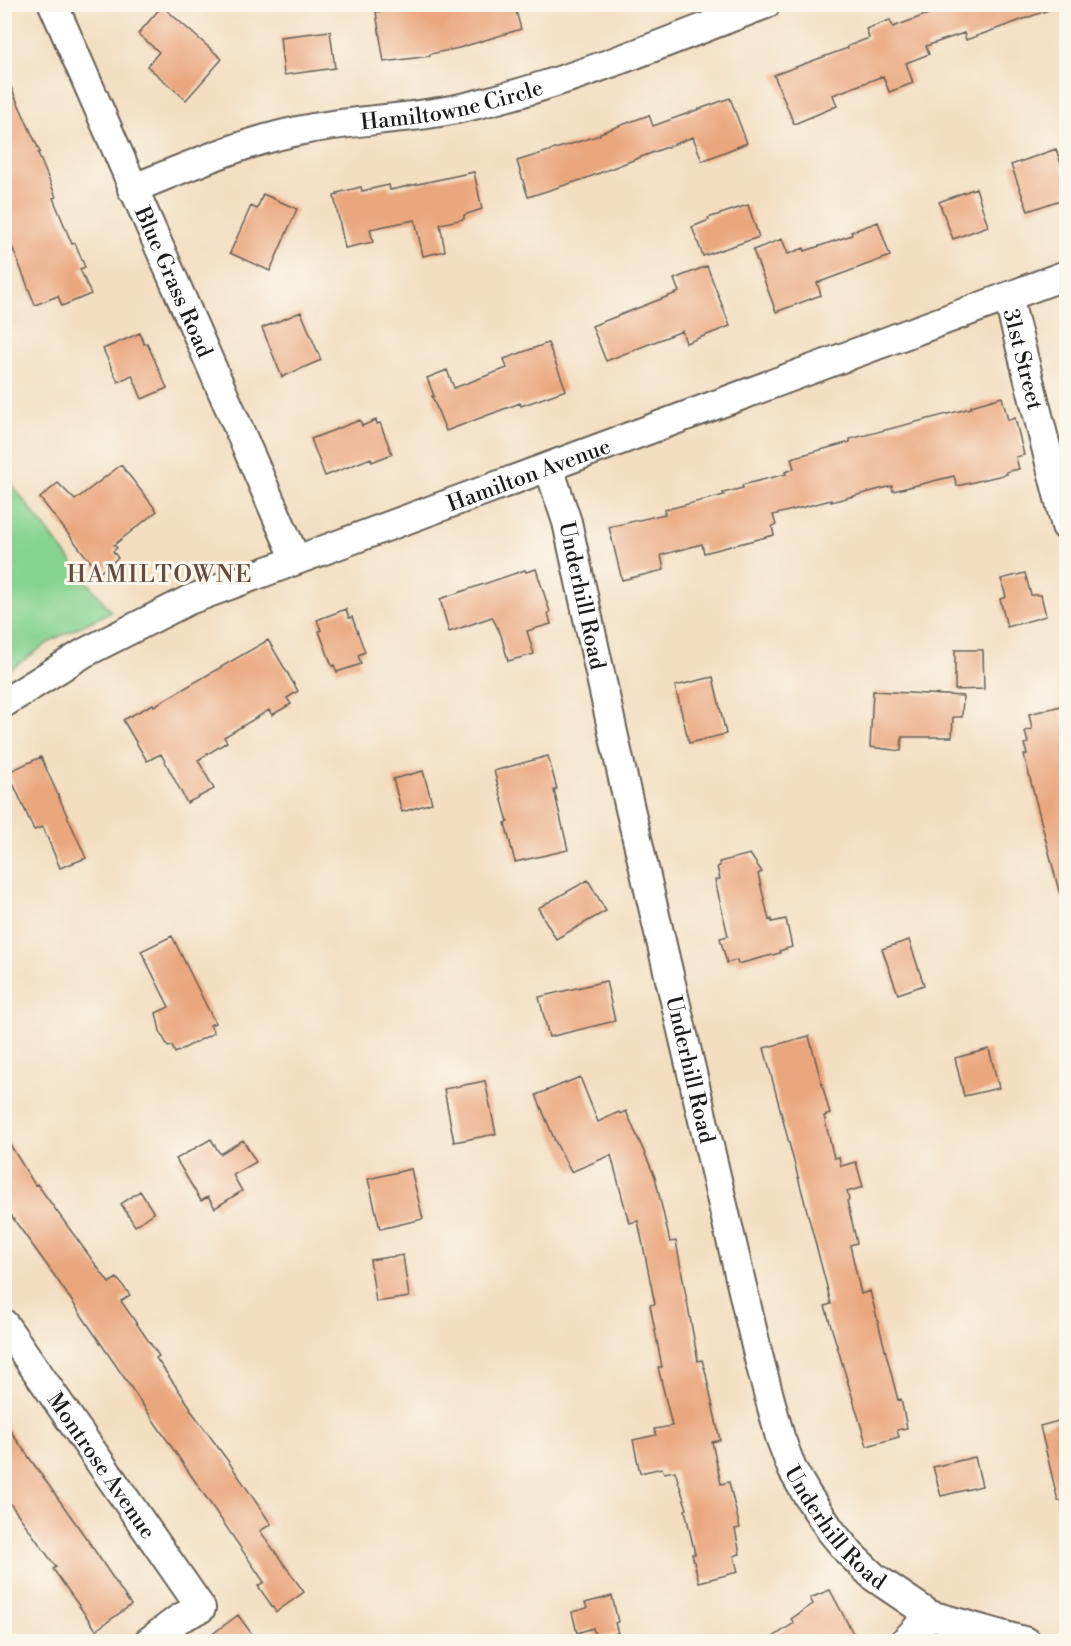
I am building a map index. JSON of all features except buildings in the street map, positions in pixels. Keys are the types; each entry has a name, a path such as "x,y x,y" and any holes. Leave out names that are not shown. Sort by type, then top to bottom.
{"street":[{"name":"Blue Grass Road","path":"53,4 296,560"},
{"name":"Hamiltowne Circle","path":"132,189 216,156 279,135 336,124 467,107 567,79 766,4"},
{"name":"Hamilton Avenue","path":"4,703 84,653 189,600 1066,275"},
{"name":"31st Street","path":"1008,297 1066,526"},
{"name":"Underhill Road","path":"549,468 567,522 624,783 759,1359 780,1437 792,1469 807,1495 831,1531 850,1554 874,1577 930,1616"},
{"name":"Montrose Avenue","path":"4,1324 201,1608 180,1618 148,1641"},
{"path":"904,1641 930,1616 1027,1641"}],"green space":[{"path":"4,475 111,612 54,639 5,673"}],"district":[{"name":"HAMILTOWNE","path":"160,574"}]}
